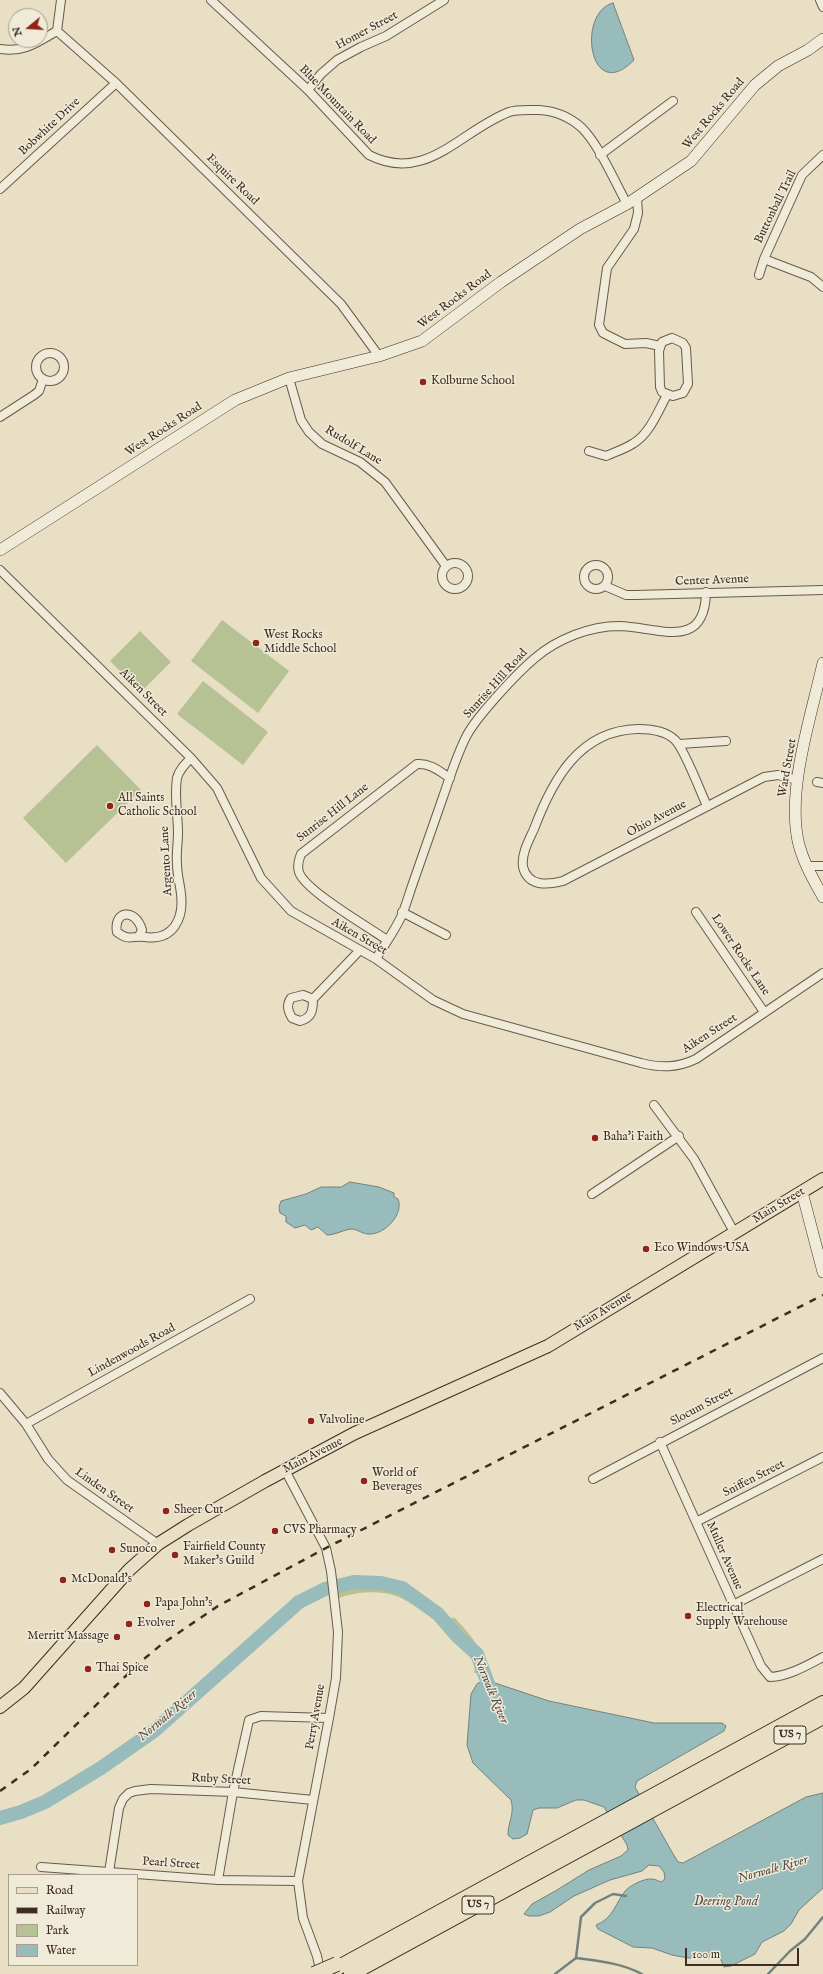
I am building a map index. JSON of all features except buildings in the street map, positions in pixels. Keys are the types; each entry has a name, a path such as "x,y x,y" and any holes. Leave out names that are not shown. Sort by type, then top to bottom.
{"highway":[{"name":"US 7","path":"351,1974 438,1927 823,1703"},
{"name":"US 7","path":"655,1801 758,1752 823,1717"},
{"path":"758,1752 823,1724"},
{"name":"US 7","path":"334,1969 602,1831"},
{"path":"364,1974 438,1927"},
{"path":"314,1974 334,1969"}],"main road":[{"name":"West Rocks Road","path":"0,550 235,400 289,378 379,356 422,341 501,282 580,229 632,201 691,161 755,85 778,66 808,50 823,38"},
{"name":"Ward Street","path":"823,663 819,697 798,780 795,801 796,827 806,866 823,897"},
{"name":"Main Street","path":"734,1232 823,1179"},
{"path":"802,1192 823,1272"},
{"name":"Main Avenue","path":"0,1707 24,1688 129,1570 158,1544 188,1525 285,1470 361,1431 548,1346 734,1232"}],"street":[{"path":"0,49 25,49 57,31 61,0"},
{"name":"Blue Mountain Road","path":"211,0 308,90 369,155 381,161 405,163 418,162 436,156 499,117 510,112 529,110 551,111 569,118 583,129 632,201 638,213 634,229 607,268 599,325 602,333 625,344 646,343 660,346 666,339 672,338 678,340 686,348 688,384 686,390 679,395 667,395"},
{"name":"Homer Street","path":"308,90 321,74 338,60 361,47 386,36 444,0"},
{"path":"820,0 823,7"},
{"name":"Esquire Road","path":"57,31 116,83 341,304 379,356"},
{"name":"Bobwhite Drive","path":"0,190 116,83"},
{"path":"600,155 673,101"},
{"name":"Buttonball Trail","path":"759,275 764,259 802,175 823,155"},
{"path":"764,259 811,277 823,287"},
{"path":"589,451 606,456 634,443 643,436 653,422 667,395 662,392 660,387 660,346"},
{"name":"Rudolf Lane","path":"289,378 302,420 309,432 322,444 360,462 385,482 446,566"},
{"path":"0,417 39,391 43,380"},
{"name":"Aiken Street","path":"0,570 191,758 216,788 262,878 291,911 376,959 433,1000 463,1014 654,1066 669,1067 689,1063 823,973"},
{"name":"Center Avenue","path":"605,586 626,595 823,590"},
{"name":"Sunrise Hill Road","path":"376,959 402,912 450,778 468,734 486,710 535,657 557,643 579,633 599,628 619,626 667,632 683,632 698,624 706,608 706,592"},
{"name":"Ohio Avenue","path":"679,744 661,732 628,730 616,732 596,741 574,756 555,780 536,821 523,859 525,871 529,876 535,882 542,884 563,881 768,776 778,775 798,780"},
{"path":"707,806 679,744 726,741"},
{"name":"Argento Lane","path":"138,936 160,938 169,933 176,925 182,896 177,864 177,784 180,770 191,758"},
{"name":"Sunrise Hill Lane","path":"387,940 311,887 299,872 298,861 301,854 417,764 432,766 450,778"},
{"path":"806,866 823,866"},
{"path":"402,912 446,935"},
{"name":"Lower Rocks Lane","path":"696,912 764,1012"},
{"path":"313,999 360,950"},
{"path":"654,1105 679,1136 694,1159 734,1232"},
{"path":"592,1194 679,1136"},
{"name":"Lindenwoods Road","path":"26,1424 250,1298"},
{"name":"Slocum Street","path":"593,1479 660,1442 823,1358"},
{"name":"Linden Street","path":"0,1393 26,1424 48,1459 67,1480 158,1544"},
{"name":"Muller Avenue","path":"660,1442 761,1666 770,1677 780,1676 823,1657"},
{"name":"Sniffen Street","path":"696,1522 823,1457"},
{"name":"Perry Avenue","path":"285,1470 318,1530 326,1548 331,1571 338,1632 336,1678 298,1881 303,1918 317,1956 321,1974"},
{"path":"733,1605 823,1559"},
{"path":"218,1880 233,1792 249,1720 254,1717 261,1716 329,1718"},
{"name":"Ruby Street","path":"109,1872 119,1808 123,1799 135,1790 151,1789 233,1792 313,1800"},
{"name":"Pearl Street","path":"41,1867 136,1874"},
{"name":"Pearl Street","path":"138,1874 218,1880 298,1881"}],"green space":[{"path":"222,620 289,671 258,713 191,661"},
{"path":"140,631 171,662 141,692 110,661"},
{"path":"203,681 268,732 243,765 177,714"},
{"path":"97,745 141,790 66,863 23,818"},
{"path":"373,1585 401,1591 444,1617 455,1618 476,1643 481,1657 481,1673 474,1673 475,1666 473,1653 466,1641 452,1625 442,1624 414,1605 399,1597 374,1592 348,1595 332,1601 331,1594 343,1588"}],"water":[{"path":"613,3 634,60 619,71 607,72 598,65 593,52 592,37 594,22 601,10"},
{"path":"350,1182 379,1187 394,1193 394,1197 398,1199 398,1211 388,1226 377,1233 371,1234 365,1234 351,1229 327,1235 318,1227 311,1230 305,1225 295,1228 286,1222 286,1216 280,1213 279,1207 281,1201 306,1194 321,1187 341,1187"},
{"name":"Deering Pond","path":"486,1680 549,1701 654,1723 722,1723 726,1726 724,1731 637,1781 635,1787 678,1862 683,1863 806,1797 823,1793 823,1888 799,1910 791,1924 784,1931 762,1942 755,1954 731,1966 724,1967 720,1958 688,1958 672,1955 652,1948 633,1947 598,1929 596,1925 606,1919 614,1910 628,1888 638,1882 649,1879 661,1882 665,1879 664,1872 659,1866 649,1865 642,1871 610,1880 574,1896 550,1912 539,1916 529,1916 524,1914 532,1904 589,1870 621,1856 628,1850 627,1845 604,1807 584,1800 576,1800 557,1808 539,1808 533,1810 527,1834 520,1838 513,1839 508,1835 512,1813 511,1800 473,1763 467,1745 471,1694 477,1684"}],"waterway":[{"name":"Norwalk River","path":"0,1818 21,1812 45,1802 101,1768 154,1731 299,1602 325,1589 354,1582 381,1583 402,1588 438,1614 457,1636 477,1654 493,1697"},
{"path":"576,1958 581,1917 595,1903 613,1894 626,1896"},
{"path":"768,1974 790,1951 805,1939 823,1917"},
{"path":"555,1974 576,1958 618,1965 642,1974"}],"railway":[{"path":"0,1791 31,1769 138,1664 162,1644 218,1606 326,1548 823,1295"}],"place":[{"name":"Kolburne School","path":"423,382"},
{"name":"West Rocks Middle School","path":"256,643"},
{"name":"All Saints Catholic School","path":"110,806"},
{"name":"Baha'i Faith","path":"595,1138"},
{"name":"Eco Windows USA","path":"646,1249"},
{"name":"Valvoline","path":"311,1421"},
{"name":"World of Beverages","path":"364,1481"},
{"name":"Sheer Cut","path":"166,1511"},
{"name":"CVS Pharmacy","path":"275,1531"},
{"name":"Sunoco","path":"112,1550"},
{"name":"Fairfield County Maker's Guild","path":"175,1555"},
{"name":"McDonald's","path":"63,1580"},
{"name":"Papa John's","path":"147,1604"},
{"name":"Electrical Supply Warehouse","path":"688,1616"},
{"name":"Evolver","path":"129,1624"},
{"name":"Merritt Massage","path":"117,1637"},
{"name":"Thai Spice","path":"88,1669"}]}
